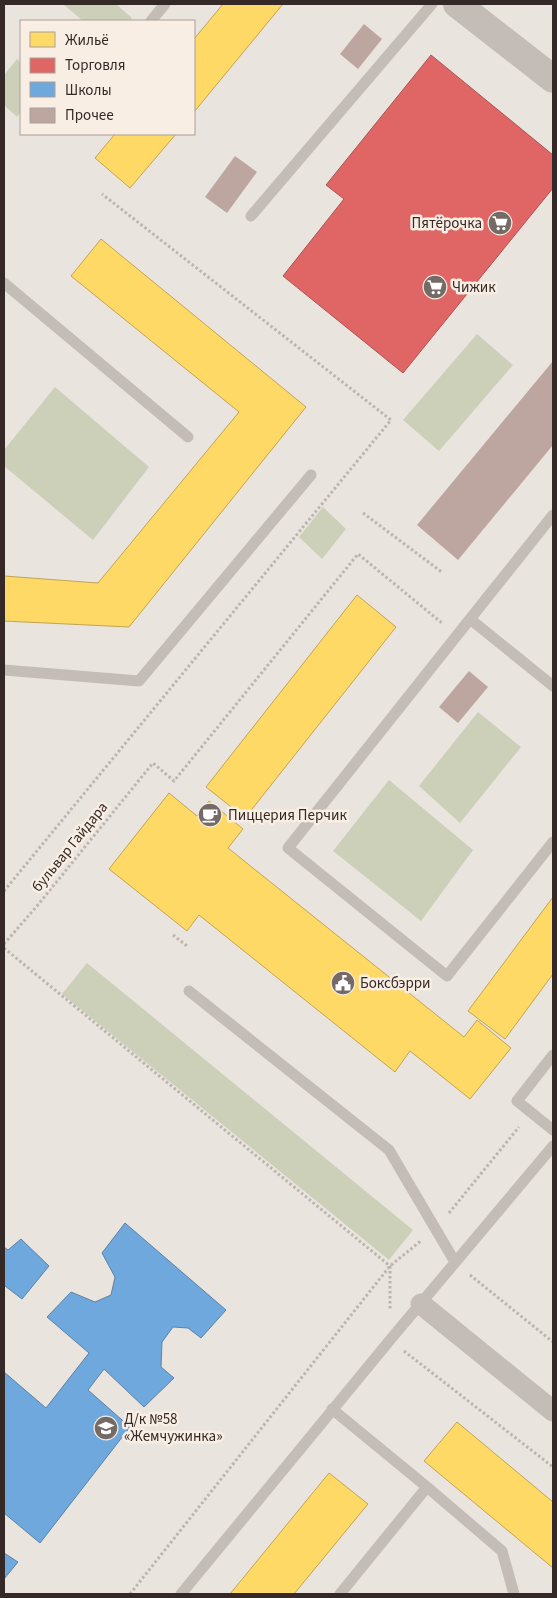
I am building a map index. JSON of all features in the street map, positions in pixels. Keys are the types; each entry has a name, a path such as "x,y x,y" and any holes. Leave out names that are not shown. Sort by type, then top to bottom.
{"street":[{"path":"457,4 553,79"},
{"path":"421,1304 553,1411"}],"lane":[{"path":"152,20 165,4"},
{"path":"251,216 432,4"},
{"path":"4,283 188,437"},
{"path":"4,670 139,681 311,475"},
{"path":"553,515 288,848 447,976 553,842"},
{"path":"470,619 553,686"},
{"path":"189,991 390,1150 455,1262"},
{"path":"553,1055 517,1101 553,1130"},
{"path":"181,1594 553,1146"},
{"path":"332,1410 427,1486 502,1551 514,1594"},
{"path":"340,1594 427,1486"}],"path":[{"path":"4,891 391,420 102,194"},
{"path":"364,513 444,573"},
{"name":"бульвар Гайдара","path":"4,946 153,764 174,781 358,554 458,635"},
{"path":"173,935 187,946"},
{"path":"4,946 390,1266"},
{"path":"130,1594 390,1266 435,1229 531,1112"},
{"path":"455,1262 553,1342"},
{"path":"390,1266 390,1340 553,1467"}],"green space":[{"path":"63,4 116,4 132,18 130,20 82,20"},
{"path":"17,59 20,62 20,113 17,117 4,105 4,75"},
{"path":"477,334 513,365 439,451 403,420"},
{"path":"55,387 149,467 93,540 4,466 4,450"},
{"path":"323,507 346,529 322,559 299,537"},
{"path":"478,712 521,747 460,823 419,786"},
{"path":"389,780 473,850 421,921 333,851"},
{"path":"87,963 413,1230 389,1260 62,994"}],"building: Жильё":[{"path":"223,4 283,4 195,111 195,38"},
{"path":"114,135 175,135 130,188 95,158"},
{"path":"101,239 306,407 129,627 4,621 4,576 98,583 239,412 71,276"},
{"path":"357,595 396,627 245,818 206,787"},
{"path":"169,793 197,816 209,801 243,829 228,848 464,1037 477,1020 511,1048 470,1099 410,1051 395,1072 199,915 187,931 109,869"},
{"path":"553,897 553,974 505,1039 468,1011"},
{"path":"457,1422 553,1502 553,1568 424,1461"},
{"path":"329,1473 368,1504 294,1594 230,1594"}],"building: Торговля":[{"path":"431,55 553,155 553,188 403,373 283,276 344,199 326,185"}],"building: Школы":[{"path":"125,1223 226,1310 201,1338 188,1328 173,1327 162,1342 161,1367 174,1378 144,1407 104,1369 88,1390 130,1427 40,1543 4,1513 4,1372 46,1408 89,1353 47,1317 71,1292 95,1302 111,1295 115,1277 102,1253"},
{"path":"21,1239 49,1266 22,1299 5,1286 4,1288 4,1247 8,1250"},
{"path":"4,1553 18,1562 4,1579"}],"building: Прочее":[{"path":"364,24 382,39 358,69 340,54"},
{"path":"235,156 257,172 227,213 205,197"},
{"path":"553,361 553,445 458,560 417,525"},
{"path":"469,671 488,687 458,723 439,707"}],"place":[{"name":"Пятёрочка","path":"500,223"},
{"name":"Чижик","path":"435,287"},
{"name":"Пиццерия Перчик","path":"210,815"},
{"name":"Боксбэрри","path":"343,983"},
{"name":"Д/к №58 «Жемчужинка»","path":"106,1428"}]}
